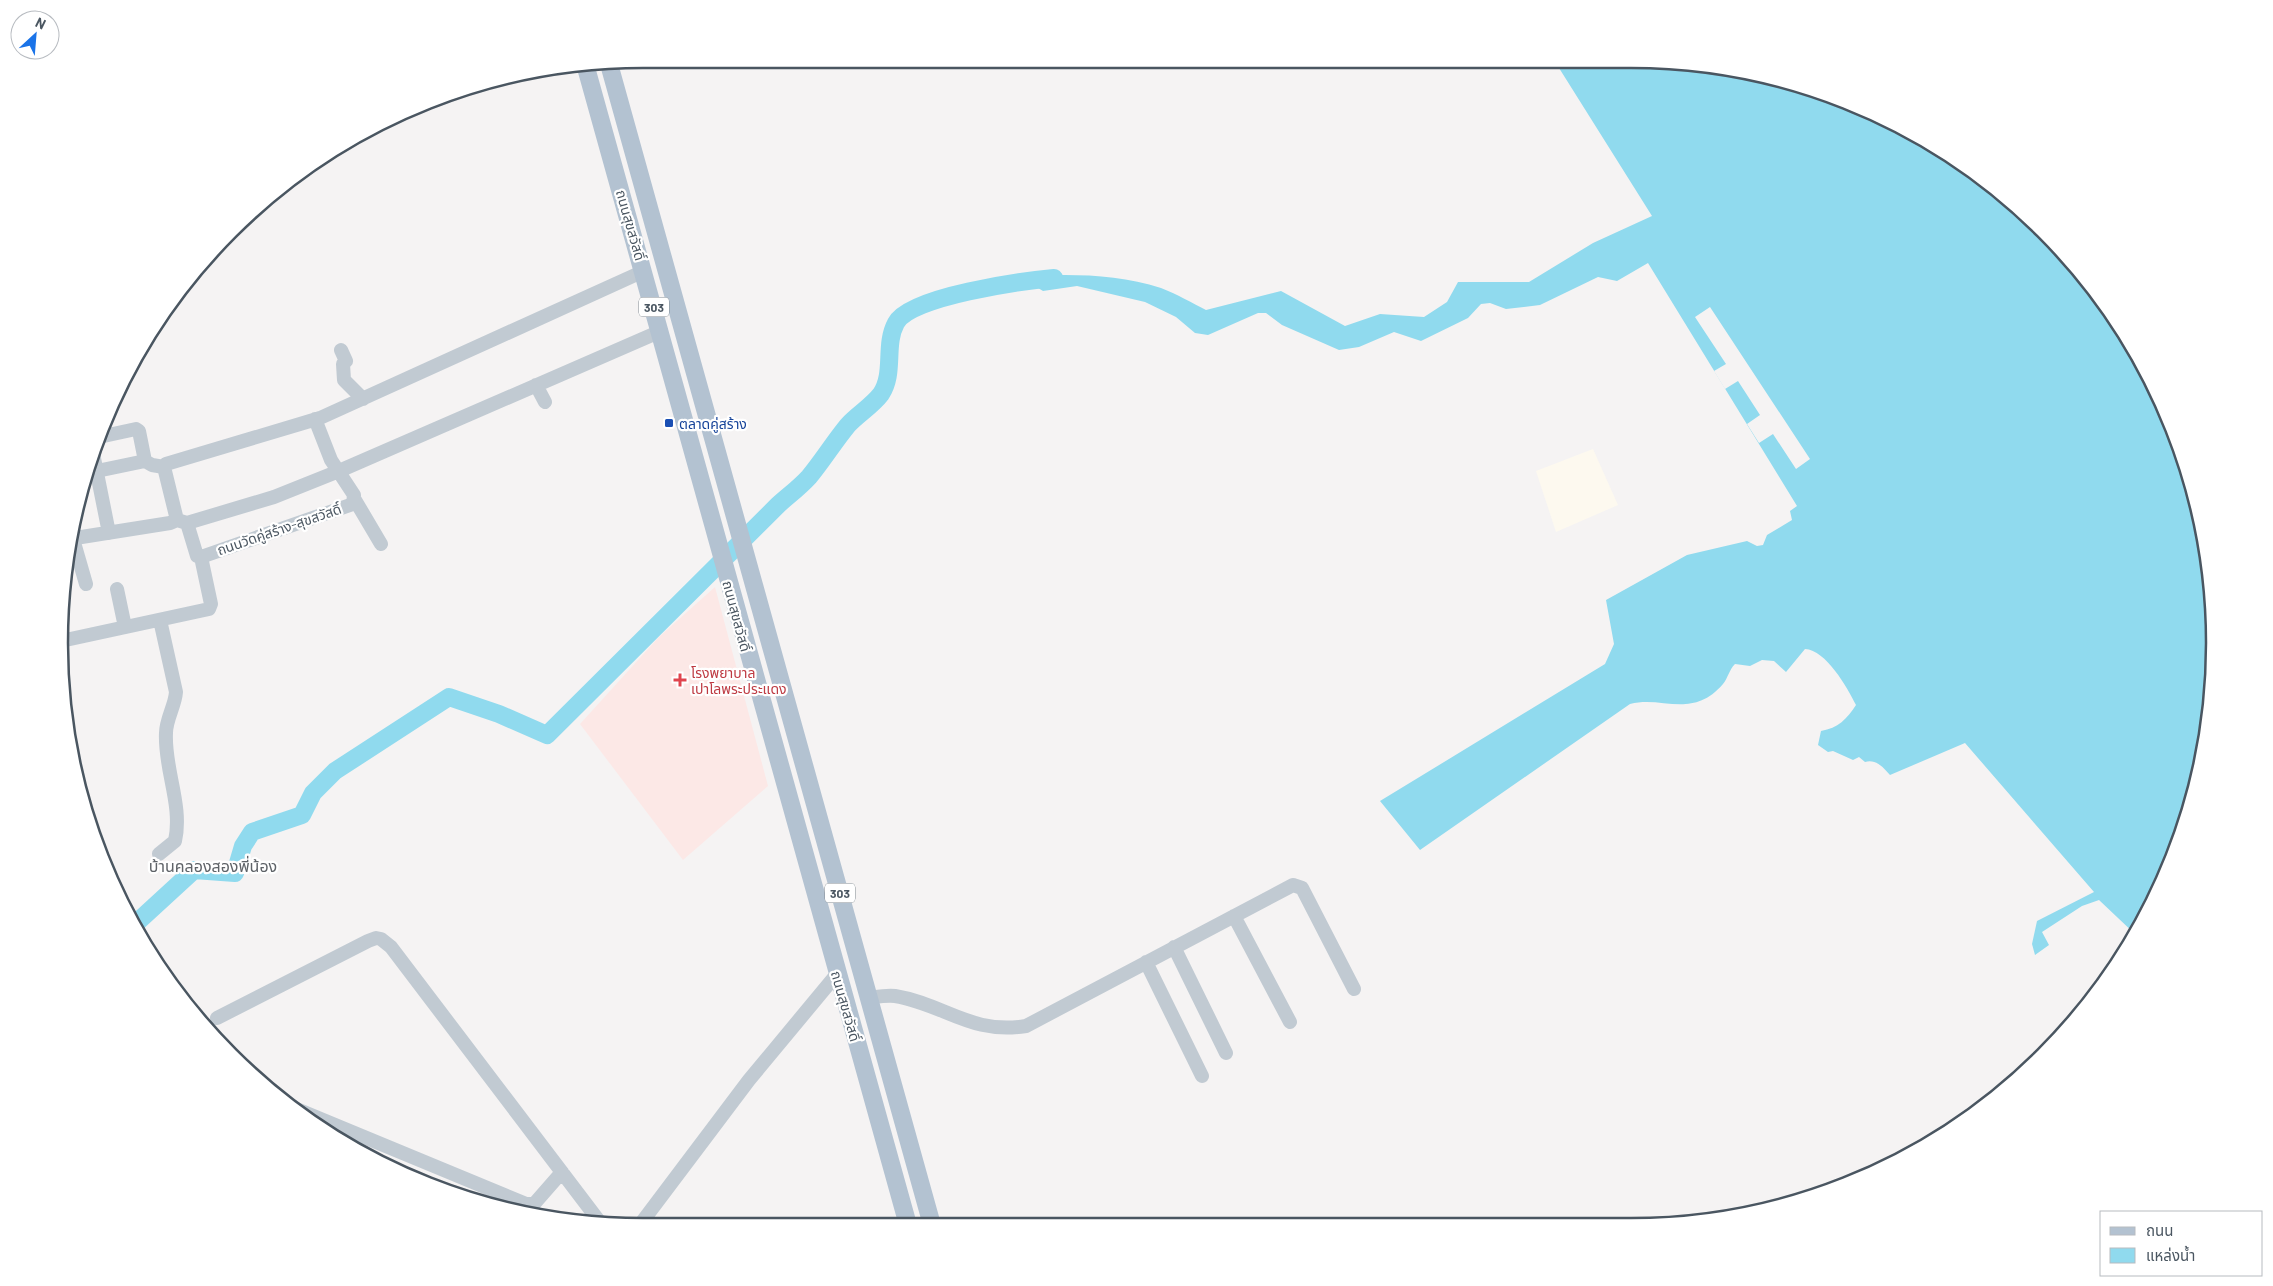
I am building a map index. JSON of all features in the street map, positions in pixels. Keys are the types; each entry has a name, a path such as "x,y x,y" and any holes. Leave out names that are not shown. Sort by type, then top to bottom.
{"main road":[{"name":"ถนนสุขสวัสดิ์","path":"610,69 807,770 868,998 930,1218"},
{"name":"ถนนสุขสวัสดิ์","path":"587,70 661,331 728,581 906,1218"}],"street":[{"path":"164,467 166,464 315,419 363,399 644,270"},
{"path":"78,538 182,522 274,496 339,470 661,331"},
{"path":"341,350 346,361 343,364 344,380 363,399"},
{"path":"536,385 544,402"},
{"name":"ถนนวัดคู่สร้าง-สุขสวัสดิ์","path":"68,639 209,609 211,604 201,557 353,504 355,500 339,470 331,460 315,419"},
{"path":"106,435 136,429 139,431 145,461"},
{"path":"97,471 145,461 152,465 164,467"},
{"path":"96,465 109,533"},
{"path":"164,467 182,522 198,556 201,557"},
{"path":"355,500 381,544"},
{"path":"75,551 86,584"},
{"path":"117,589 125,627"},
{"path":"159,854 175,841 177,823 166,731 175,702 176,692 160,620"},
{"path":"868,998 893,996 911,1000 978,1024 1008,1029 1026,1026 1293,885 1302,888 1354,989"},
{"path":"1234,916 1290,1022"},
{"path":"217,1018 368,941 376,938 381,939 402,962 595,1216"},
{"path":"1174,947 1226,1054"},
{"path":"1146,962 1202,1076"},
{"path":"645,1218 749,1080 838,974"},
{"path":"317,1117 526,1204 534,1204 541,1198 562,1172"}],"shaded area":[{"path":"1593,449 1618,505 1556,532 1536,471"},
{"name":"โรงพยาบาล เปาโลพระประแดง","path":"715,587 768,786 683,860 580,724 659,637"}],"water":[{"path":"1559,68 1668,69 1705,72 1779,87 1815,98 1885,127 1950,164 2009,210 2063,264 2109,323 2146,388 2162,423 2186,494 2201,568 2206,643 2201,718 2186,792 2162,863 2129,929 2099,900 2082,906 2042,932 2049,945 2035,955 2032,944 2037,921 2094,892 1965,743 1890,775 1876,763 1865,762 1859,757 1853,760 1833,751 1828,752 1818,745 1821,731 1832,728 1841,722 1856,705 1828,662 1813,651 1805,649 1786,672 1774,661 1762,660 1750,666 1735,664 1723,684 1711,695 1700,701 1688,704 1642,702 1630,704 1420,850 1380,801 1605,664 1614,644 1606,600 1687,555 1747,541 1757,546 1763,545 1767,535 1792,520 1790,511 1797,506 1648,263 1617,281 1598,277 1540,305 1506,309 1490,303 1481,304 1468,318 1421,341 1394,332 1359,347 1339,350 1282,325 1266,313 1258,313 1208,335 1195,333 1176,317 1145,302 1077,286 1043,291 1030,283 1028,276 1079,275 1145,283 1161,288 1206,310 1281,291 1345,326 1380,314 1424,317 1447,302 1458,282 1529,282 1593,243 1652,216"}],"pier":[{"path":"1710,307 1810,459 1796,469 1773,434 1759,443 1747,424 1760,415 1738,381 1725,389 1714,371 1726,364 1695,317"}],"waterway":[{"path":"139,920 194,870 235,873 243,846 252,832 302,815 313,793 335,771 449,697 499,714 547,735 778,505 805,481 848,425 881,394 888,377 892,332 896,323 906,313 922,305 944,298 994,286 1054,278"}],"place":[{"name":"ตลาดคู่สร้าง","path":"669,423"},
{"name":"โรงพยาบาล เปาโลพระประแดง","path":"680,680"}],"district":[{"name":"บ้านคลองสองพี่น้อง","path":"213,865"}]}
